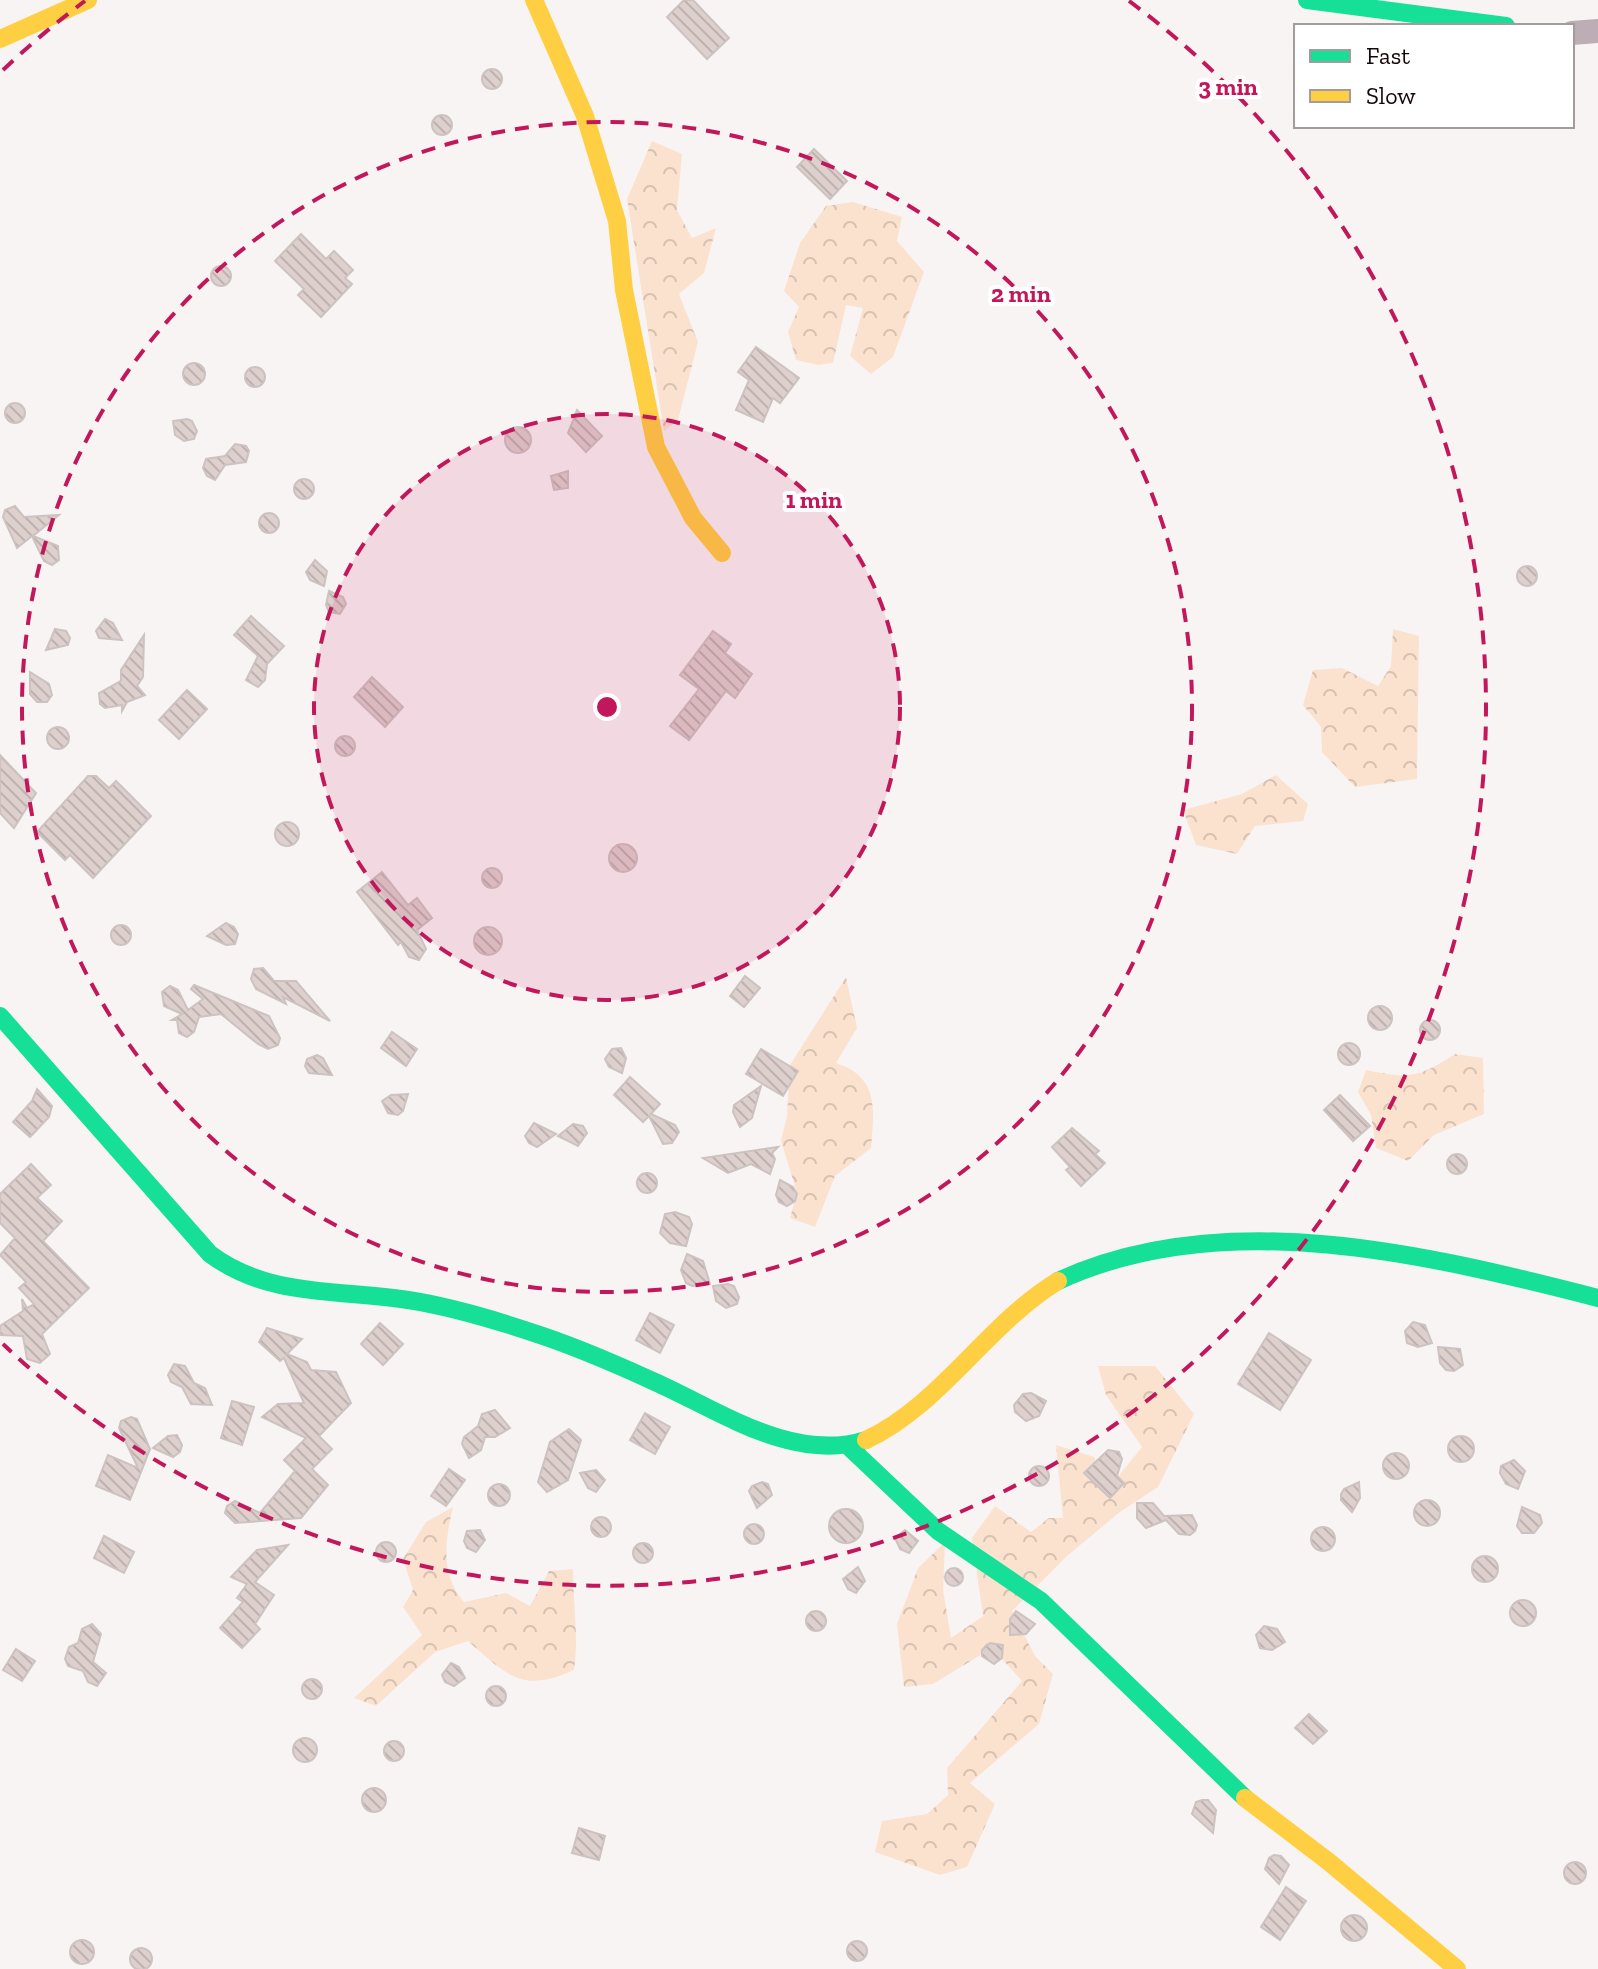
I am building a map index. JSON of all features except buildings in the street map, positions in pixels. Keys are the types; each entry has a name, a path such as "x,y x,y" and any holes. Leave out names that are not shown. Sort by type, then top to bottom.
{"street":[{"path":"0,39 88,0"},
{"path":"534,0 585,116 617,221 624,290 656,447 693,518 722,553"},
{"path":"1307,0 1491,24"},
{"path":"1574,33 1598,31"},
{"path":"0,1016 210,1254 244,1279 398,1298 468,1313 607,1361 764,1431 800,1443 848,1446 871,1440 907,1416 992,1331 1060,1280 1123,1259 1197,1246 1338,1245 1452,1261 1598,1298"},
{"path":"848,1446 887,1487 1001,1579 1041,1601 1238,1793 1329,1862 1457,1969"}],"green space":[{"path":"652,141 682,154 677,210 692,238 716,228 704,273 679,294 698,342 678,420 664,431 627,199"},
{"path":"853,202 902,217 897,241 924,272 893,357 871,374 850,356 863,308 846,305 833,363 818,365 796,360 788,332 799,307 784,291 800,243 826,206"},
{"path":"1393,629 1419,636 1417,779 1355,787 1322,752 1321,727 1303,705 1313,670 1342,668 1378,686 1391,666"},
{"path":"1276,775 1308,804 1303,821 1255,826 1237,854 1196,845 1183,810 1242,794"},
{"path":"846,977 857,1028 836,1063 850,1069 867,1086 873,1109 871,1148 835,1176 815,1227 790,1218 797,1193 781,1141 787,1116 790,1065"},
{"path":"1455,1054 1483,1058 1484,1114 1434,1135 1408,1161 1376,1148 1371,1115 1358,1092 1366,1070 1393,1075 1413,1074 1432,1068"},
{"path":"1098,1366 1155,1366 1194,1414 1158,1487 1120,1512 1067,1556 1012,1611 1035,1656 1053,1674 1039,1724 970,1783 995,1804 967,1867 940,1875 875,1852 882,1821 927,1814 948,1795 947,1768 1022,1681 992,1648 933,1684 904,1687 897,1624 918,1568 945,1542 943,1589 951,1638 983,1616 972,1538 995,1506 1031,1532 1049,1518 1063,1518 1056,1445 1094,1457 1108,1489 1142,1447 1106,1395"},
{"path":"453,1507 446,1557 451,1580 464,1602 506,1593 530,1606 549,1571 573,1569 574,1670 541,1680 516,1677 468,1641 435,1652 376,1706 354,1698 422,1635 403,1607 413,1590 403,1559 426,1522"}],"traffic: fast":[{"path":"1307,0 1491,24"},
{"path":"0,1016 210,1254 233,1268 280,1285 425,1303 510,1325 599,1358 731,1419 784,1439 811,1445 839,1445 866,1440"},
{"path":"1058,1281 1122,1258 1189,1245 1258,1241 1327,1244 1397,1253 1598,1298"},
{"path":"848,1446 938,1531 1041,1601 1245,1798"}],"traffic: slow":[{"path":"0,39 88,0"},
{"path":"534,0 585,116 617,221 624,290 656,447 693,518 722,553"},
{"path":"866,1440 918,1406 1009,1319 1058,1281"},
{"path":"1245,1798 1329,1862 1457,1969"}]}
